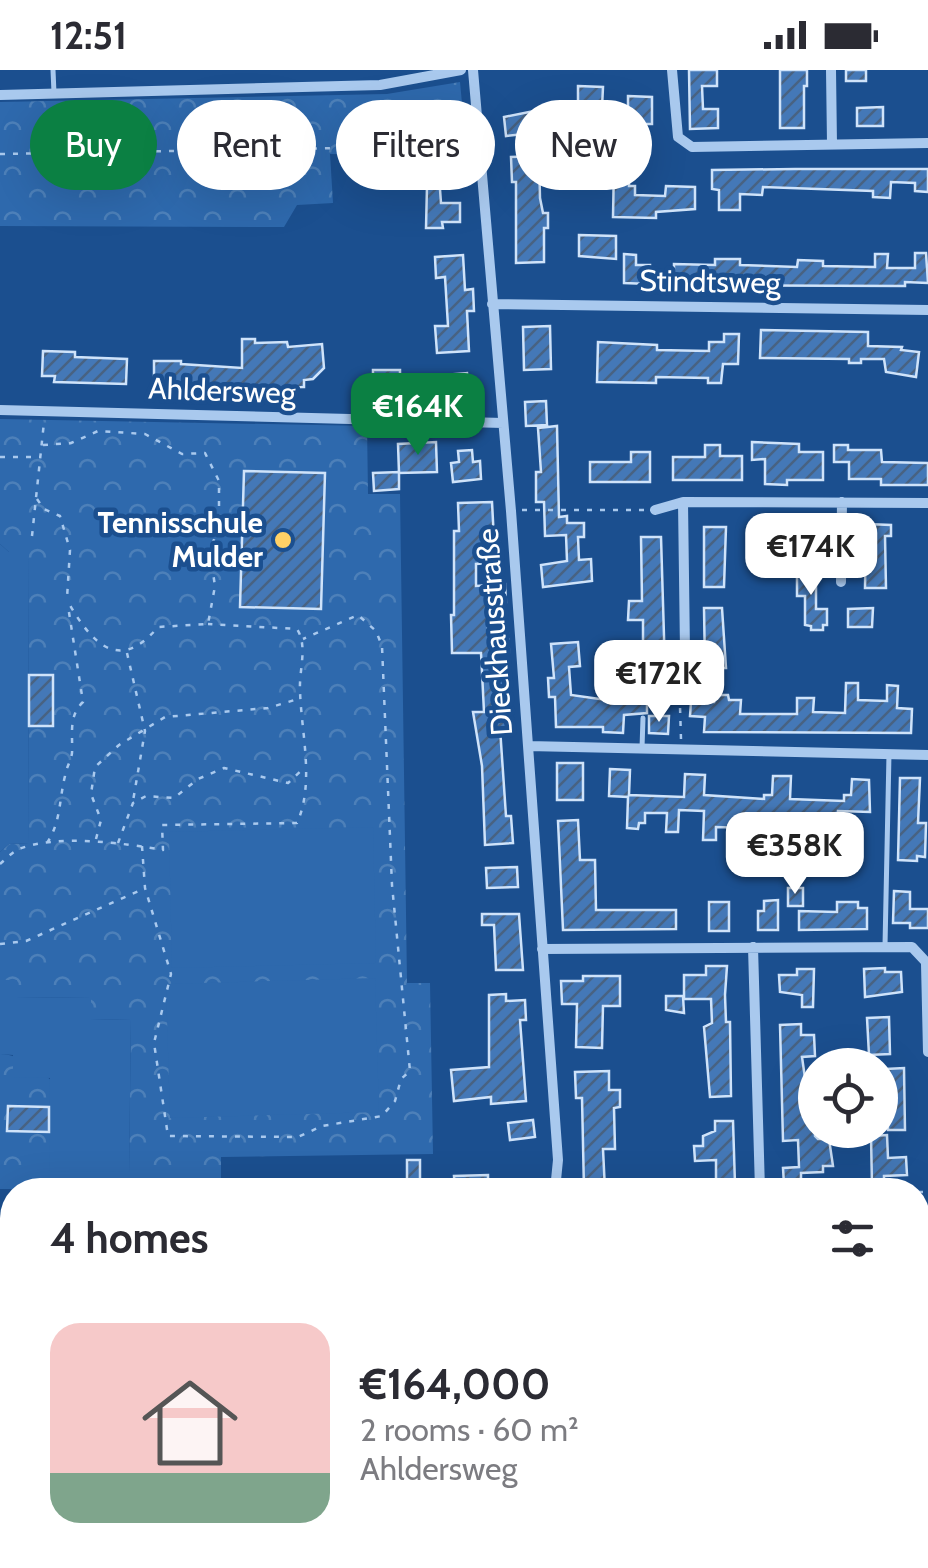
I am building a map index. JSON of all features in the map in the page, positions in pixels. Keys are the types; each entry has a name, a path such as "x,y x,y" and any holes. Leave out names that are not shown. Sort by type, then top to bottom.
{"street":[{"path":"0,94 380,85 460,70"},
{"name":"Dieckhausstraße","path":"473,70 475,100"},
{"path":"672,70 678,136 692,147 928,143"},
{"path":"831,70 832,144"},
{"name":"Dieckhausstraße","path":"482,190 528,746 556,1178"},
{"name":"Stindtsweg","path":"492,304 928,310"},
{"name":"Ahldersweg","path":"0,410 503,423"},
{"path":"683,502 685,651"},
{"path":"654,510 683,502 928,504"},
{"path":"841,582 842,502"},
{"path":"528,746 928,756"},
{"path":"752,947 760,1178"},
{"path":"542,949 912,947 927,964 928,1052"}],"lane":[{"path":"53,70 54,93"},
{"path":"642,748 644,718"},
{"path":"885,947 889,754"}],"path":[{"path":"0,154 336,148"},
{"path":"32,536 45,410"},
{"path":"44,444 71,443 98,431 145,434 182,454 206,453 219,481 219,524 210,552 215,586 208,624"},
{"path":"0,457 42,457"},
{"path":"37,499 44,509 60,516 70,550 66,600 83,702 76,709 70,733 72,756 62,802 46,845"},
{"path":"510,510 654,510"},
{"path":"0,864 18,849 96,840 163,850 162,825 297,823 303,809 305,767 300,698 304,639 297,629 208,624 158,627 144,644 126,651 102,645 88,634 66,600"},
{"path":"142,846 144,888 171,974 154,1043 168,1136 298,1137 322,1126 382,1116 395,1101 401,1079 410,1071 392,886 382,646 376,630 358,615 304,639"},
{"path":"118,843 132,804 145,731 126,651"},
{"path":"681,749 680,674 685,651"},
{"path":"96,840 101,820 92,794 94,766 119,745 165,716 268,708 300,698"},
{"path":"132,804 146,796 174,798 198,780 224,768 288,783 305,767"},
{"path":"0,944 26,942 144,888"}],"green space":[{"path":"460,82 462,100 336,100 336,154 330,154 333,203 297,205 284,227 0,226 0,102 30,101 30,190 157,190 157,100 97,100 387,94"},
{"path":"0,419 367,426 368,494 400,494 407,983 430,983 433,1154 221,1157 221,1178 0,1178 0,1054 18,1058 54,1083 129,1172 131,1020 91,1019 90,998 16,997 16,980 0,980 0,852 9,844 29,843 28,553 9,552 0,544"},
{"path":"0,544 9,552 28,552 29,843 9,844 0,852"},
{"path":"373,827 376,963 172,968 169,832"},
{"path":"375,978 379,1112 170,1118 166,984"},
{"path":"0,980 17,980 17,997 91,998 91,1019 131,1020 129,1172 49,1171 50,1078 13,1077 13,1055 0,1054"}],"building":[{"path":"689,70 717,70 717,86 702,86 703,109 718,109 718,128 690,129"},
{"path":"780,70 807,70 804,128 780,128"},
{"path":"846,70 866,70 866,81 846,81"},
{"path":"578,86 603,87 602,100 578,100"},
{"path":"628,96 652,97 652,100 628,100"},
{"path":"883,107 883,126 857,126 857,108"},
{"path":"515,115 515,135 506,136 504,117"},
{"path":"511,157 515,157 515,182 512,182"},
{"path":"928,169 928,192 915,191 915,183 891,182 890,198 873,197 873,191 763,187 762,195 740,194 740,210 719,210 719,190 712,189 712,170"},
{"path":"666,186 695,187 695,209 656,212 656,218 613,217 614,190 665,196"},
{"path":"427,190 440,190 441,203 460,203 460,222 442,222 443,228 426,228"},
{"path":"516,190 540,190 543,213 548,213 544,262 516,263"},
{"path":"579,235 616,236 616,259 579,256"},
{"path":"915,253 926,253 928,283 674,285 674,264 715,265 715,259 740,259 740,265 797,267 798,260 823,261 823,266 875,267 875,254 888,254 887,268 915,268"},
{"path":"624,254 636,255 636,265 650,265 649,284 624,283"},
{"path":"463,255 465,290 473,289 474,311 467,311 469,351 437,353 435,326 448,326 445,277 436,278 435,257"},
{"path":"550,326 551,369 524,370 523,327"},
{"path":"761,330 868,332 868,346 919,352 916,377 886,372 884,359 849,363 849,359 760,358"},
{"path":"724,334 739,334 738,364 723,364 721,383 708,383 708,378 656,377 656,383 597,382 598,342 657,345 657,350 709,351 709,342 724,342"},
{"path":"242,339 255,339 255,343 287,342 288,347 322,344 324,368 313,379 304,380 304,387 154,387 154,361 242,368"},
{"path":"43,351 127,359 126,384 54,382 55,376 42,376"},
{"path":"373,370 400,370 400,393 373,393"},
{"path":"467,373 469,400 423,404 420,377"},
{"path":"546,401 547,425 526,426 525,402"},
{"path":"557,426 559,517 567,516 567,523 584,523 584,537 578,537 579,560 591,559 592,581 543,587 541,565 567,561 566,535 545,536 544,502 536,502 536,472 541,472 538,428"},
{"path":"436,442 437,472 399,473 398,444"},
{"path":"752,442 799,444 799,452 823,452 823,480 765,484 765,459 752,460"},
{"path":"705,445 720,445 720,456 742,456 742,480 673,480 673,457 705,457"},
{"path":"834,445 848,445 848,450 881,450 882,462 928,463 928,485 881,485 881,479 849,479 849,462 834,462"},
{"path":"472,450 473,462 480,461 481,479 453,482 451,463 459,462 458,451"},
{"path":"631,452 650,452 650,482 590,482 590,462 631,462"},
{"name":"Tennisschule Mulder","path":"244,471 325,473 321,609 240,607"},
{"path":"399,472 399,489 374,491 373,473"},
{"path":"492,502 494,540 499,540 500,562 476,564 476,586 505,584 506,602 488,603 488,634 508,634 509,652 504,652 507,728 500,728 506,816 511,816 513,843 485,845 482,766 473,712 484,712 481,653 452,653 451,615 458,503"},
{"path":"866,524 891,525 891,536 885,536 886,588 865,588"},
{"path":"789,525 814,525 814,542 797,542 797,553 781,553 781,532 789,532"},
{"path":"704,527 726,527 724,587 704,587"},
{"path":"641,537 661,537 665,669 643,669 643,620 628,620 629,601 642,601"},
{"path":"797,566 816,566 816,609 827,609 823,630 811,630 811,626 805,625 805,596 797,596"},
{"path":"704,608 722,608 726,668 705,668"},
{"path":"873,608 872,627 848,627 848,609"},
{"path":"578,642 580,666 569,667 571,695 614,701 614,677 625,677 624,699 647,699 647,713 624,715 623,733 603,732 603,727 556,727 555,697 549,697 548,678 554,678 551,644"},
{"path":"29,675 53,675 53,726 29,726"},
{"path":"846,683 858,683 858,700 887,701 887,685 898,686 897,708 912,709 911,733 704,732 705,717 690,716 691,702 714,702 714,695 741,700 740,714 797,714 797,698 814,698 813,712 845,713"},
{"path":"649,716 669,716 668,734 649,733"},
{"path":"557,763 583,763 583,800 557,800"},
{"path":"610,769 630,770 629,795 684,797 685,774 705,775 704,795 764,799 764,795 772,795 773,776 791,776 790,799 844,801 844,795 851,795 852,779 869,780 870,812 838,811 837,820 749,814 748,828 716,827 716,840 703,840 704,811 679,810 678,832 666,832 667,813 645,813 645,823 639,823 638,829 627,828 628,797 609,796"},
{"path":"900,778 920,778 918,823 926,823 925,857 917,856 917,861 898,860"},
{"path":"578,820 580,860 595,860 596,910 676,910 676,929 563,930 558,821"},
{"path":"517,867 518,887 487,888 486,868"},
{"path":"788,888 803,888 803,906 788,906"},
{"path":"894,891 910,892 910,909 928,909 928,928 893,923"},
{"path":"778,900 778,930 758,930 758,911 764,911 764,901"},
{"path":"709,902 729,902 729,931 709,931"},
{"path":"837,902 858,902 858,908 867,908 867,929 799,930 799,911 837,912"},
{"path":"482,914 519,914 523,970 496,970 494,925 482,925"},
{"path":"706,966 727,966 731,1096 710,1097 704,1027 712,1023 711,999 684,999 684,975 706,975"},
{"path":"885,968 885,972 901,972 902,992 865,997 864,969"},
{"path":"797,969 814,969 813,1007 802,1007 802,995 780,992 779,975 797,975"},
{"path":"583,976 620,976 620,1006 603,1006 602,1048 576,1047 577,1004 562,1004 561,981 583,981"},
{"path":"506,994 506,1001 525,1000 526,1020 520,1020 526,1101 491,1104 491,1097 454,1101 451,1070 489,1067 489,995"},
{"path":"666,996 683,996 684,1013 666,1010"},
{"path":"889,1017 890,1048 869,1048 867,1018"},
{"path":"801,1024 801,1035 814,1035 815,1048 798,1048 798,1140 783,1141 780,1025"},
{"path":"898,1068 904,1068 905,1130 898,1130"},
{"path":"609,1071 609,1090 620,1090 620,1107 614,1108 615,1149 603,1149 604,1178 584,1178 582,1098 576,1098 575,1072"},
{"path":"8,1106 49,1107 49,1132 7,1131"},
{"path":"533,1120 535,1137 510,1140 508,1123"},
{"path":"715,1121 733,1121 735,1178 716,1178 716,1160 695,1161 694,1146 703,1146 703,1136 715,1131"},
{"path":"798,1148 830,1148 833,1166 823,1166 823,1172 801,1173 801,1178 784,1178 783,1168 799,1167"},
{"path":"871,1148 888,1148 888,1158 906,1157 907,1175 872,1178"},
{"path":"407,1160 420,1160 420,1178 407,1178"},
{"path":"488,1175 488,1178 454,1178"}],"place":[{"name":"Tennisschule Mulder","path":"283,540"}]}
